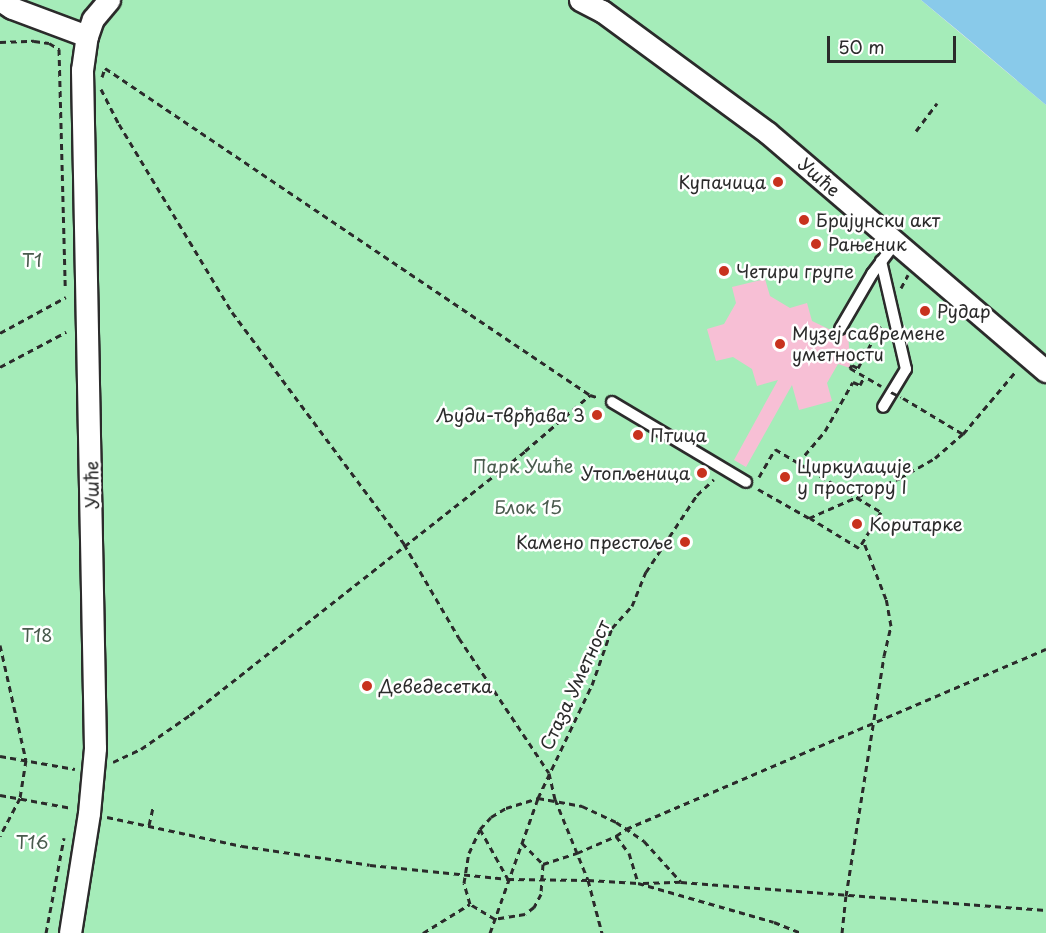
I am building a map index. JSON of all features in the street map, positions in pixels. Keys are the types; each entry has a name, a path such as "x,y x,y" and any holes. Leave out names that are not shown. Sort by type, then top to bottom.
{"street":[{"name":"Ушће","path":"70,933 81,770 96,672 82,70 87,36 93,19 109,0"},
{"name":"Ушће","path":"580,0 602,11 768,133 1046,370"},
{"path":"13,3 87,36"}],"lane":[{"path":"840,329 881,261 895,243"},
{"path":"881,261 906,369 883,407"},
{"path":"612,402 746,482"}],"path":[{"path":"0,42 49,43 59,50 66,309"},
{"path":"602,933 588,880 555,800 549,773 459,638 404,544 232,312 119,124 100,86 105,68 590,394 612,402"},
{"path":"916,131 937,103"},
{"path":"0,333 66,297"},
{"path":"0,367 66,332 67,343"},
{"path":"809,518 900,478 934,459 963,434 1029,356"},
{"path":"858,368 852,364 850,368 883,387"},
{"path":"798,463 825,430 853,382 860,385 863,376"},
{"path":"891,392 963,434"},
{"path":"0,756 81,770 141,748 190,715 404,544 525,451 590,394"},
{"path":"775,449 798,463 880,512 859,548 754,487 775,449"},
{"name":"Стаза Уметност","path":"490,933 538,798 592,685 612,628 632,606 646,572 697,495 723,470"},
{"path":"842,933 846,896 891,626 886,599 863,540"},
{"path":"0,645 26,760 20,798 0,836"},
{"path":"543,864 577,853 616,836 626,829 1046,649"},
{"path":"0,795 263,849 370,865 508,879 681,882 1046,910"},
{"path":"72,797 80,810"},
{"path":"521,843 543,864 541,894 534,907 525,914 495,919 470,904 464,883 469,853 480,829 491,817 506,808 538,798 582,806 626,829 644,841 681,882"},
{"path":"149,825 153,808"},
{"path":"68,819 80,810"},
{"path":"480,829 508,879"},
{"path":"46,933 66,830"},
{"path":"616,836 629,853 638,883"},
{"path":"638,883 774,922 801,933"},
{"path":"423,933 470,904"}],"green space":[{"name":"Парк Ушће","path":"0,0 921,0 1046,105 1046,933 0,933"}],"water":[{"path":"921,0 1046,0 1046,105 962,34"}],"building":[{"name":"Музеј савремене уметности","path":"765,279 770,296 790,308 807,303 812,321 833,331 837,336 843,336 848,329 850,368 838,364 827,383 832,401 799,410 792,385 746,467 734,460 778,380 757,386 752,369 733,357 716,361 707,329 724,324 736,303 732,287"}],"place":[{"name":"Купачица","path":"778,182"},
{"name":"Бријунски акт","path":"804,220"},
{"name":"Рањеник","path":"816,244"},
{"name":"Четири групе","path":"724,271"},
{"name":"Рудар","path":"925,311"},
{"name":"Музеј савремене уметности","path":"780,344"},
{"name":"Људи-тврђава 3","path":"597,415"},
{"name":"Птица","path":"638,435"},
{"name":"Утопљеница","path":"702,473"},
{"name":"Циркулације у простору I","path":"785,477"},
{"name":"Коритарке","path":"857,524"},
{"name":"Камено престоље","path":"685,542"},
{"name":"Деведесетка","path":"367,686"}],"park label":[{"name":"Т1","path":"32,260"},
{"name":"Блок 15","path":"528,507"},
{"name":"Т18","path":"37,635"},
{"name":"Т16","path":"32,842"}]}
